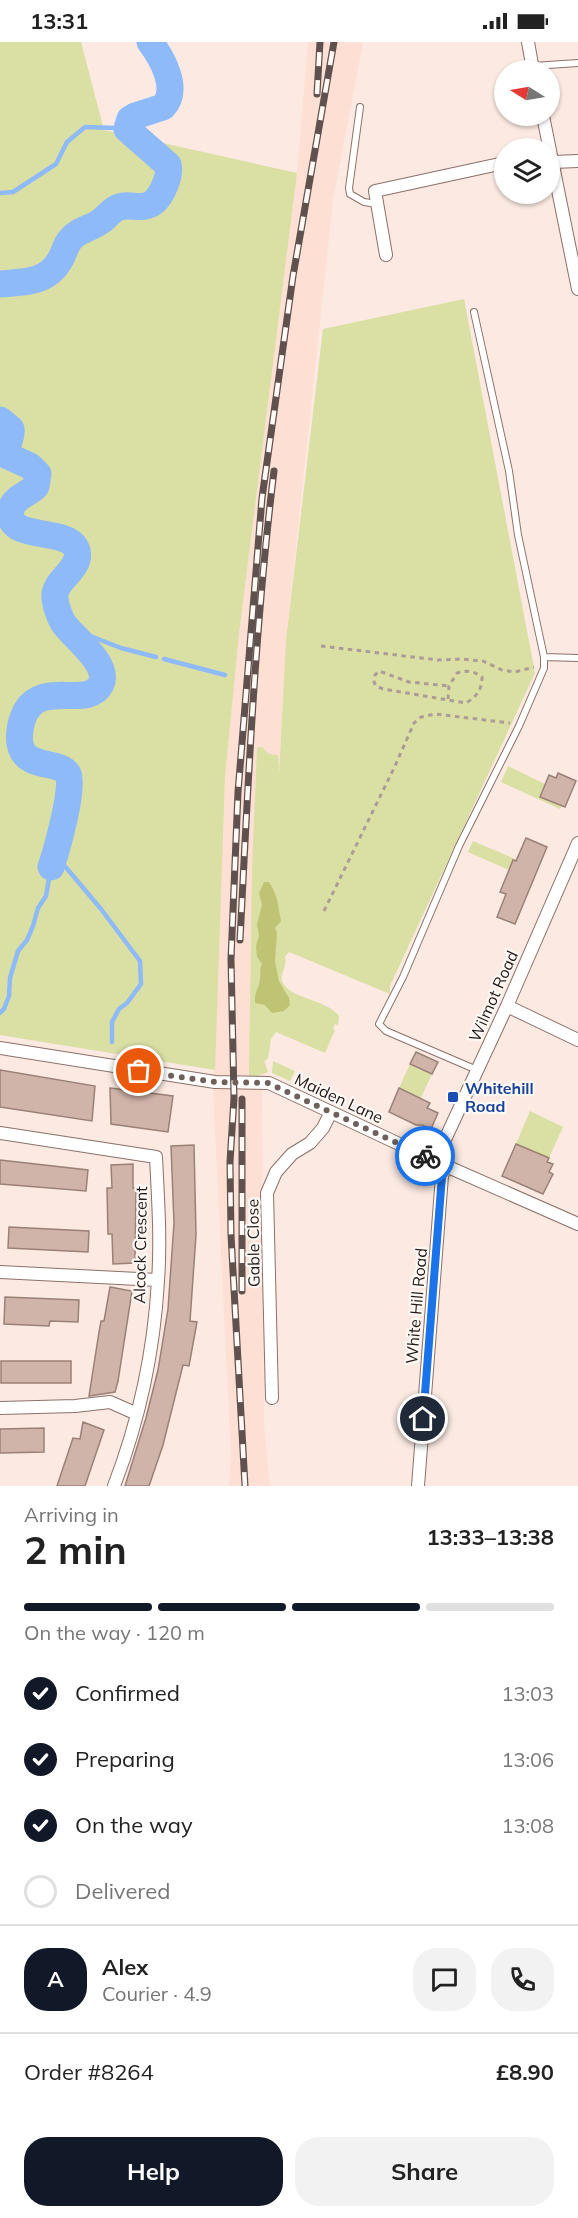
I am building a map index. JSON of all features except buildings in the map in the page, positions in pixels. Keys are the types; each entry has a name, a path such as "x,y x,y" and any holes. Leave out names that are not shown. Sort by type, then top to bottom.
{"street":[{"path":"528,42 531,60"},
{"path":"560,158 578,161"},
{"path":"386,255 375,191 494,165"},
{"path":"560,197 576,269 578,289"},
{"name":"Wilmot Road","path":"440,1163 477,1070 578,843"},
{"path":"507,1006 578,1040"},
{"name":"Maiden Lane","path":"0,1048 215,1082 268,1083 578,1224"},
{"name":"Gable Close","path":"272,1398 267,1193 276,1172 292,1154 310,1143 323,1128 331,1112"},
{"name":"Alcock Crescent","path":"0,1133 156,1157 159,1217 158,1280 151,1350 137,1414 114,1486"},
{"name":"White Hill Road","path":"418,1486 442,1176 440,1163"},
{"path":"0,1272 158,1280"},
{"path":"0,1408 75,1406 110,1402 137,1414"}],"lane":[{"path":"560,65 578,63"},
{"path":"360,107 350,194 377,204"},
{"path":"474,312 505,450 518,535 544,657 544,668 519,726 469,826 403,977 379,1024 386,1031 477,1070"},
{"path":"544,657 578,658"}],"path":[{"path":"321,646 438,660 460,658 483,661 502,670 515,672 531,667 544,668"},
{"path":"448,699 449,686 457,673 465,670 477,673 482,678 482,686 476,697 466,703 383,689 376,686 374,682 375,675 379,671 409,682 449,686"},
{"path":"324,911 396,766 414,723 421,717 435,714 505,721 519,726"}],"shaded area":[{"path":"308,42 363,42 333,200 286,640 266,1065 262,1097 264,1425 270,1486 229,1486 231,1457 213,1090 225,777 239,634 297,173"}],"green space":[{"path":"0,42 81,42 104,130 297,173 239,634 225,777 215,1070 0,1035"},
{"path":"464,299 535,673 390,986 390,994 289,952 285,957 283,983 293,993 333,1010 339,1016 338,1025 335,1024 333,1029 335,1030 325,1053 276,1032 271,1039 268,1059 264,1061 268,1072 249,1076 252,869 257,747 262,747 269,754 278,755 279,774 286,640 323,329"},
{"path":"508,766 545,784 540,797 561,806 560,809 501,782"},
{"path":"473,841 520,861 513,860 511,864 516,873 468,852"},
{"path":"264,882 269,882 278,905 281,921 275,928 277,933 275,961 279,981 289,998 290,1005 284,1011 272,1013 265,1005 255,1003 262,964 257,957 256,946 259,936 257,924 262,905 259,893"},
{"path":"273,1061 295,1071 290,1081 272,1073"},
{"path":"410,1064 432,1074 418,1104 409,1093 399,1088"},
{"path":"530,1111 563,1127 549,1158 544,1156 533,1165 538,1153 533,1150 531,1155 516,1144"}],"waterway":[{"path":"0,284 26,282 42,277 55,268 73,236 97,224 120,207 149,205 160,195 167,179 168,165 127,129 130,119 163,107 168,100 170,83 164,65 150,42"},
{"path":"0,193 13,192 56,164 67,142 85,127 116,128"},
{"path":"0,420 11,429 8,456 30,466 38,474 36,486 12,506 11,518 16,526 62,538 72,543 77,551 75,564 55,592 56,602 64,624 96,660 102,676 101,684 94,692 84,695 46,697 34,702 25,712 20,730 20,744 30,759 63,769 68,774 67,805 51,867"},
{"path":"70,631 80,632 121,648 156,657"},
{"path":"164,659 225,675"},
{"path":"56,850 58,858 101,909 140,961 141,984 127,1003 119,1009 112,1022 112,1042"},
{"path":"0,1013 9,996 10,978 18,951 27,940 38,908 46,896 51,867"}],"railway":[{"path":"317,94 320,42"},
{"path":"245,1486 231,1235 230,1162 234,1098 231,959 238,792 262,498 293,276 334,42"},
{"path":"240,940 257,646 274,471"},
{"path":"242,1099 242,1291"}],"way so far":[{"path":"139,1071 215,1082 268,1083 425,1156"}],"place":[{"name":"Whitehill Road","path":"453,1097"}],"route":[{"path":"423,1419 442,1176 446,1166 425,1156"}]}
